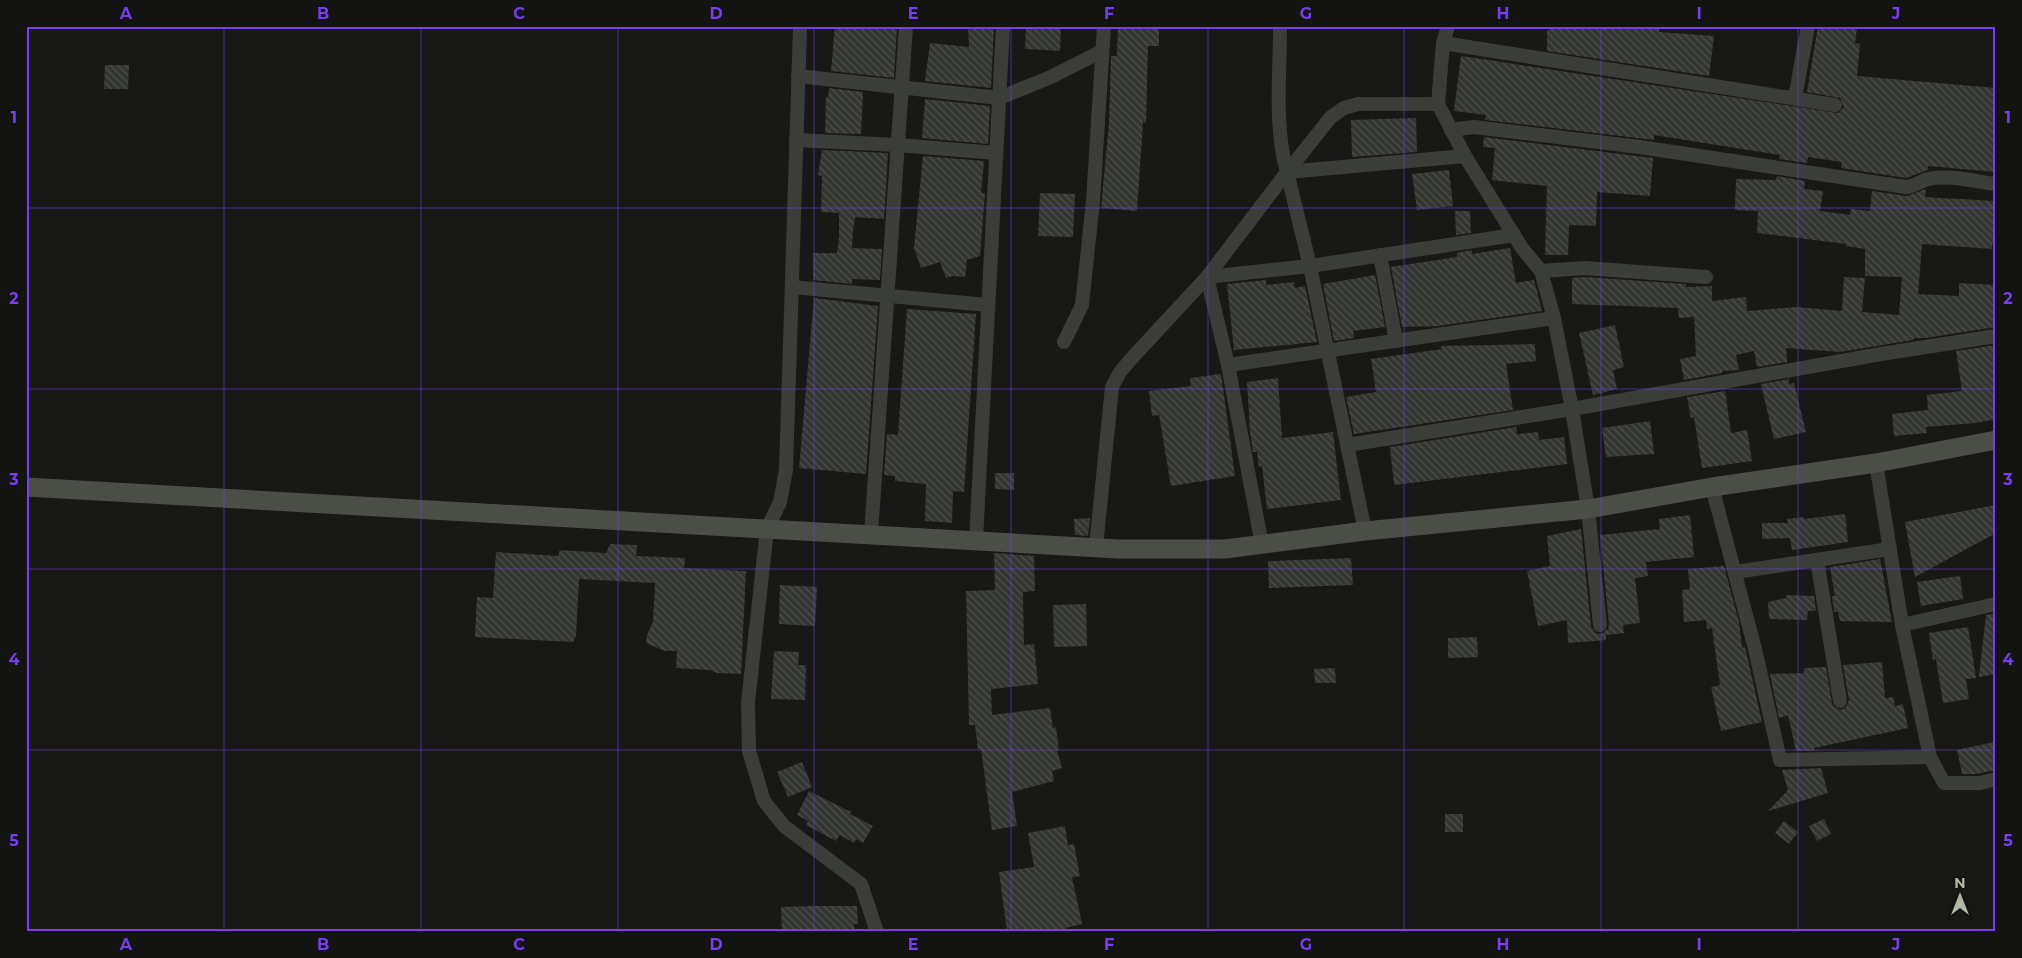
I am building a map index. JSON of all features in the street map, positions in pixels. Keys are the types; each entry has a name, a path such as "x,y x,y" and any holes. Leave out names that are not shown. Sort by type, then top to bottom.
{"main road":[{"path":"26,487 1096,547 1225,549 1365,530 1588,509 1712,487 1876,463 1996,440"}],"street":[{"path":"800,26 786,470 780,502 767,529 748,702 749,751 764,802 784,826 860,884 877,932"},
{"path":"871,534 906,26"},
{"path":"976,540 1003,26"},
{"path":"1064,342 1082,305 1093,201 1104,26"},
{"path":"1280,26 1280,126 1282,156 1310,266 1365,530"},
{"path":"1448,26 1443,43 1438,104 1465,156 1514,235 1541,271 1554,318 1572,409 1588,509 1600,625"},
{"path":"1795,98 1808,26"},
{"path":"1443,43 1835,105"},
{"path":"798,76 999,98 1051,77 1102,50"},
{"path":"1096,547 1112,387 1120,372 1207,277 1331,117 1344,108 1358,104 1438,104"},
{"path":"1451,130 1474,127 1640,146 1906,187 1915,186 1929,178 1996,184"},
{"path":"796,140 898,145 996,153"},
{"path":"1287,172 1465,156"},
{"path":"1207,277 1310,266 1514,235"},
{"path":"1380,255 1396,341"},
{"path":"1541,271 1585,268 1706,277"},
{"path":"1207,277 1228,365 1262,545"},
{"path":"792,288 988,305"},
{"path":"1228,365 1554,318"},
{"path":"1347,445 1572,409 1881,354 1996,336"},
{"path":"1876,463 1902,625 1930,757 1944,783 1980,783 1996,779"},
{"path":"1712,487 1755,649 1780,760 1930,757"},
{"path":"1735,572 1890,549"},
{"path":"1818,560 1840,701"},
{"path":"1902,625 1996,604"}],"building":[{"path":"835,26 897,26 894,78 831,71"},
{"path":"968,26 994,26 991,88 925,81 930,43 969,47"},
{"path":"1026,26 1061,26 1060,51 1025,49"},
{"path":"1118,26 1159,26 1159,46 1148,46 1146,123 1143,122 1137,211 1101,208 1109,123 1111,56 1117,56"},
{"path":"1550,26 1608,26 1622,29 1622,26 1659,27 1659,32 1714,36 1709,76 1547,51 1547,30 1550,30"},
{"path":"1818,26 1855,26 1857,28 1855,43 1860,44 1857,76 1996,88 1996,172 1928,166 1928,170 1906,178 1841,168 1842,162 1808,157 1807,163 1779,159 1780,155 1654,135 1654,140 1485,120 1486,115 1454,111 1461,56 1838,113 1844,107 1840,98 1807,92"},
{"path":"105,65 129,65 128,89 104,89"},
{"path":"829,88 863,92 861,134 825,133 826,97 828,97"},
{"path":"925,99 990,106 988,144 922,138"},
{"path":"1416,118 1417,152 1352,157 1351,120"},
{"path":"1484,137 1653,158 1650,196 1597,192 1596,226 1569,225 1568,255 1545,255 1547,186 1492,180 1495,148 1483,147"},
{"path":"822,150 888,153 884,219 855,217 853,231 852,248 882,249 880,280 852,279 852,284 813,280 813,253 837,253 839,237 839,213 821,212 822,176 818,175"},
{"path":"923,156 984,161 981,193 985,193 980,256 967,260 965,277 952,276 946,278 940,262 921,268 914,248"},
{"path":"1449,170 1453,206 1417,210 1412,174"},
{"path":"1777,176 1805,181 1804,189 1823,191 1820,211 1850,215 1851,209 1870,211 1872,191 1907,196 1926,189 1925,197 1996,201 1996,244 1992,244 1992,249 1922,244 1918,294 1959,296 1959,283 1996,285 1995,327 1926,338 1914,338 1913,340 1840,352 1786,348 1787,362 1757,367 1754,351 1736,355 1739,370 1722,371 1722,373 1684,380 1680,359 1696,356 1694,317 1679,318 1678,308 1572,304 1572,278 1585,277 1686,284 1686,287 1712,286 1712,301 1746,297 1747,311 1796,307 1842,311 1844,277 1865,278 1862,312 1899,315 1902,277 1865,276 1865,249 1846,246 1846,244 1757,233 1758,211 1735,210 1736,179 1776,180"},
{"path":"1040,193 1075,194 1073,237 1038,236"},
{"path":"1455,211 1470,211 1471,233 1456,235"},
{"path":"1510,248 1516,283 1534,280 1542,311 1438,326 1402,327 1391,267 1457,257 1457,253 1472,250 1472,254"},
{"path":"1375,275 1385,327 1353,331 1354,338 1334,341 1323,284"},
{"path":"1266,280 1266,285 1294,282 1295,288 1305,286 1317,342 1234,350 1227,284"},
{"path":"814,298 878,306 866,474 799,468"},
{"path":"907,309 976,314 964,492 953,491 952,523 925,521 926,484 895,481 895,476 884,475 887,434 898,435"},
{"path":"1615,325 1624,367 1613,370 1617,389 1593,395 1579,333"},
{"path":"1535,344 1536,361 1506,364 1513,410 1354,434 1346,397 1376,392 1371,359 1442,349 1441,346"},
{"path":"1996,345 1996,419 1975,423 1926,427 1927,433 1894,436 1892,414 1928,410 1927,395 1962,391 1956,351"},
{"path":"1221,374 1235,476 1171,486 1159,415 1152,416 1149,391 1191,386 1190,378"},
{"path":"1278,378 1282,438 1333,432 1341,500 1267,509 1262,466 1259,467 1257,452 1253,452 1247,382"},
{"path":"1789,379 1789,384 1794,383 1806,432 1774,439 1761,384"},
{"path":"1725,391 1731,433 1747,430 1752,461 1702,468 1694,417 1691,418 1687,397"},
{"path":"1650,421 1654,454 1606,457 1602,428"},
{"path":"1516,427 1517,434 1538,432 1539,440 1564,437 1567,464 1394,485 1390,447"},
{"path":"995,473 1014,473 1014,490 995,489"},
{"path":"1996,505 1996,533 1915,577 1905,522"},
{"path":"1845,514 1848,542 1792,550 1790,538 1762,539 1762,523 1788,523 1787,519"},
{"path":"1690,515 1694,557 1646,562 1648,576 1635,578 1640,623 1623,625 1624,633 1606,635 1606,640 1568,643 1567,620 1538,626 1527,571 1550,566 1547,536 1581,529 1591,626 1596,633 1601,634 1608,629 1609,624 1600,535 1660,529 1659,519"},
{"path":"1090,518 1088,536 1075,535 1074,519"},
{"path":"610,544 637,545 636,556 685,558 684,568 746,571 741,674 676,668 677,651 665,651 646,643 647,635 653,622 655,583 579,579 576,636 573,642 475,637 477,597 493,598 496,552 558,556 560,550 606,553"},
{"path":"994,553 1034,556 1035,591 1023,592 1024,645 1034,644 1038,684 991,689 992,715 1050,708 1053,728 1056,727 1059,750 1057,750 1062,768 1052,771 1054,781 1012,792 1017,826 992,830 981,749 978,749 975,725 969,725 966,591 995,590"},
{"path":"1351,558 1353,585 1269,588 1268,561"},
{"path":"1880,559 1892,622 1840,621 1838,612 1834,612 1832,596 1835,596 1830,567"},
{"path":"1724,566 1739,622 1742,648 1745,647 1762,722 1721,731 1711,687 1720,685 1712,628 1707,629 1706,620 1684,622 1682,590 1690,589 1688,569"},
{"path":"1960,576 1963,599 1921,606 1917,582"},
{"path":"780,585 817,587 815,626 779,624"},
{"path":"1786,595 1814,596 1816,611 1808,611 1807,620 1769,619 1768,602 1786,598"},
{"path":"1086,604 1087,646 1054,647 1053,605"},
{"path":"1996,613 1996,674 1979,677 1986,615"},
{"path":"1968,627 1976,678 1966,679 1969,699 1943,703 1936,659 1933,660 1929,633"},
{"path":"1477,637 1478,657 1448,658 1448,638"},
{"path":"774,651 799,652 798,665 806,665 805,700 771,699"},
{"path":"1882,662 1885,698 1893,697 1895,706 1903,704 1908,728 1814,748 1815,751 1796,751 1788,715 1779,718 1770,674 1804,673 1804,668 1826,667 1832,703 1834,707 1841,710 1846,707 1849,700 1843,665"},
{"path":"1335,668 1336,683 1315,683 1314,669"},
{"path":"1994,742 1996,770 1976,774 1962,774 1957,750"},
{"path":"802,762 812,787 788,797 777,772"},
{"path":"1821,768 1828,793 1768,811 1788,790 1782,770"},
{"path":"809,791 851,812 850,814 873,826 863,843 856,839 854,843 840,835 836,841 806,825 808,821 797,815"},
{"path":"1445,814 1463,814 1463,832 1445,832"},
{"path":"1824,819 1831,834 1817,841 1809,826"},
{"path":"1784,821 1798,832 1789,844 1775,833"},
{"path":"1065,826 1068,845 1074,844 1080,876 1072,877 1082,924 1066,928 1067,932 1007,932 999,872 1034,867 1028,833"},
{"path":"857,906 858,924 854,924 855,932 782,932 781,907"}]}
